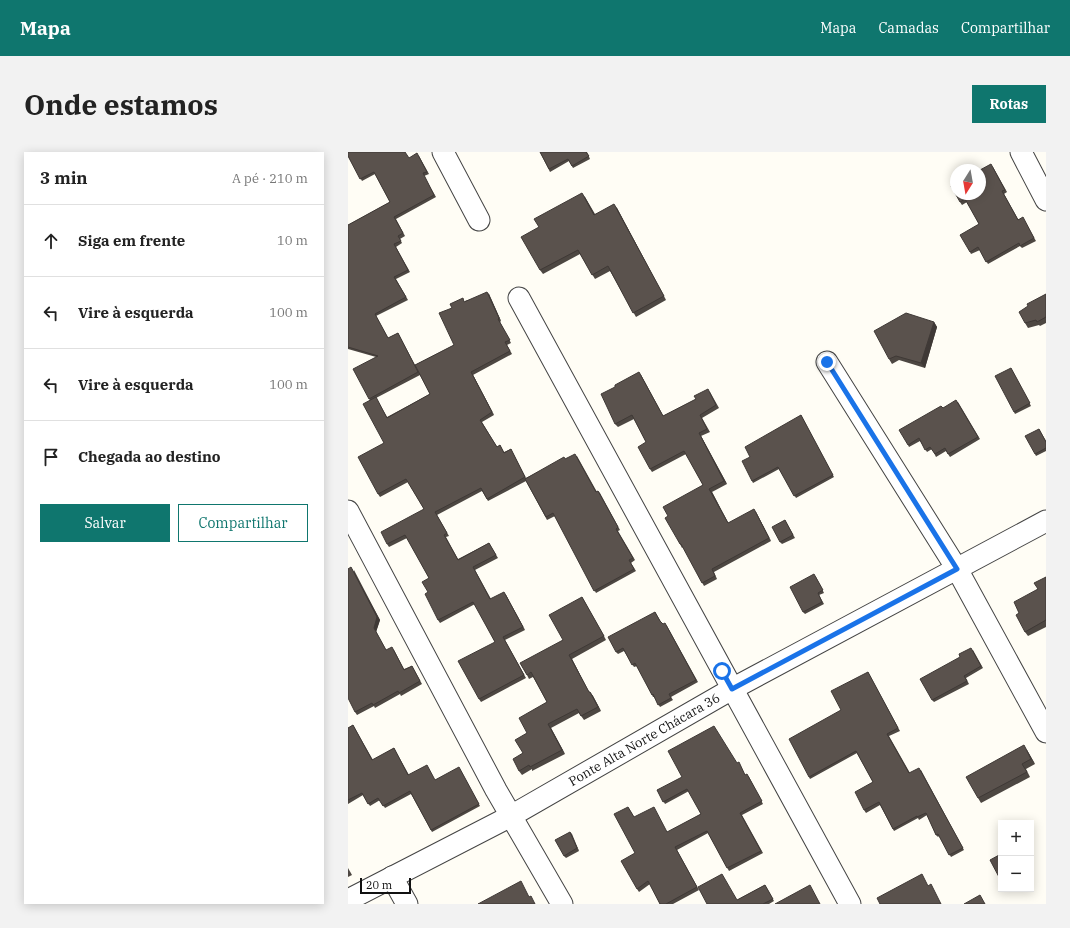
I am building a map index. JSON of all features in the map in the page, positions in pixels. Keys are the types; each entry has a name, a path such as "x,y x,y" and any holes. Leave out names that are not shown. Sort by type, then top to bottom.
{"street":[{"path":"442,152 479,220"},
{"path":"1021,152 1046,200"},
{"path":"519,298 850,904"},
{"path":"827,362 957,569 1046,732"},
{"path":"348,511 496,790 562,904"},
{"name":"Ponte Alta Norte Chácara 36","path":"348,900 511,816 732,689 1046,521"},
{"path":"392,877 407,904"}],"building":[{"path":"348,152 405,152 409,158 417,153 427,172 423,173 434,195 394,217 403,233 398,236 401,241 394,244 408,270 394,277 406,297 375,314 388,338 398,333 418,372 369,399 353,369 378,356 348,347 348,225 390,202 374,172 360,179 348,156"},
{"path":"540,152 586,152 589,156 572,166 568,159 549,169"},
{"path":"991,164 1005,190 1002,191 1018,220 1023,217 1034,238 1020,246 1019,243 986,262 978,247 970,252 960,235 979,224 966,200 986,200 986,167"},
{"path":"582,193 594,215 614,204 664,296 633,313 608,266 592,275 578,250 540,270 521,237 539,227 534,219"},
{"path":"487,292 499,318 498,319 510,340 505,342 510,351 471,372 492,412 480,420 497,447 500,445 504,453 511,449 525,477 487,499 481,488 435,512 447,533 444,535 458,560 489,543 496,555 473,567 490,599 504,592 523,627 503,637 524,675 479,699 458,661 495,642 473,602 438,620 425,594 428,592 422,582 429,578 405,535 387,544 381,532 424,509 406,479 378,494 358,457 384,443 363,404 376,397 387,418 430,394 415,365 454,345 439,313 452,308 450,304 463,298 464,302"},
{"path":"1046,294 1046,317 1037,322 1036,320 1025,323 1019,312 1028,306 1027,304"},
{"path":"906,313 934,322 921,363 896,356 889,359 874,331"},
{"path":"1011,368 1030,403 1014,412 995,376"},
{"path":"639,372 663,416 696,399 694,396 708,389 716,405 700,415 707,429 699,433 724,481 709,489 728,523 754,509 769,538 712,569 715,576 702,583 665,518 668,516 663,507 703,485 684,451 650,469 638,447 646,442 632,415 615,424 601,394"},
{"path":"956,400 978,437 948,454 945,448 935,454 930,447 925,450 919,438 908,445 899,430 941,406 943,408"},
{"path":"801,415 833,475 794,496 778,467 752,481 742,461 750,457 745,447"},
{"path":"1039,429 1046,442 1046,448 1035,454 1025,436"},
{"path":"575,454 596,492 598,491 618,527 616,529 633,558 629,560 634,569 594,591 553,513 546,517 525,479 564,457 565,459"},
{"path":"785,520 793,535 780,542 772,527"},
{"path":"351,567 377,617 374,628 386,650 392,647 404,670 412,666 420,681 399,693 398,691 373,705 372,703 355,712 348,698 348,569"},
{"path":"814,574 823,590 818,593 822,602 803,612 790,587"},
{"path":"1046,577 1046,620 1025,632 1016,615 1019,613 1014,602 1038,589 1034,583"},
{"path":"582,597 604,636 569,655 598,707 581,716 577,709 548,724 562,750 530,767 529,765 519,771 513,759 523,753 515,740 527,733 519,718 547,702 531,672 527,675 520,663 563,640 549,615"},
{"path":"655,612 660,621 663,624 665,623 696,680 669,694 671,698 658,705 635,663 632,665 623,648 616,652 608,637"},
{"path":"971,648 981,666 964,676 967,681 932,700 920,679 960,657 959,654"},
{"path":"868,672 898,728 887,734 909,773 919,768 963,848 949,855 938,834 936,835 926,813 917,816 893,829 879,802 864,810 855,792 873,782 856,751 809,777 789,739 841,710 831,691"},
{"path":"353,725 372,760 394,748 408,775 427,765 435,780 459,767 479,804 431,830 410,791 383,806 378,798 368,804 362,793 348,800 348,728"},
{"path":"714,726 737,763 739,762 745,775 747,774 762,801 740,813 761,851 727,868 707,831 675,847 697,887 666,904 660,904 648,881 637,889 621,861 635,853 614,814 628,807 634,817 654,807 667,832 701,814 687,789 663,802 657,790 682,777 668,751"},
{"path":"1024,745 1031,759 1022,764 1027,772 978,798 966,777"},
{"path":"570,832 577,848 564,856 555,840"},
{"path":"998,856 998,875 990,860"},
{"path":"722,874 737,900 765,885 773,899 763,904 707,904 698,887"},
{"path":"922,874 928,886 931,884 941,904 880,904 877,898"},
{"path":"521,881 529,897 531,896 535,904 478,904"},
{"path":"810,885 820,904 775,904"},
{"path":"980,895 985,904 964,904"}],"route":[{"path":"722,671 732,689 957,569 827,362"}]}
